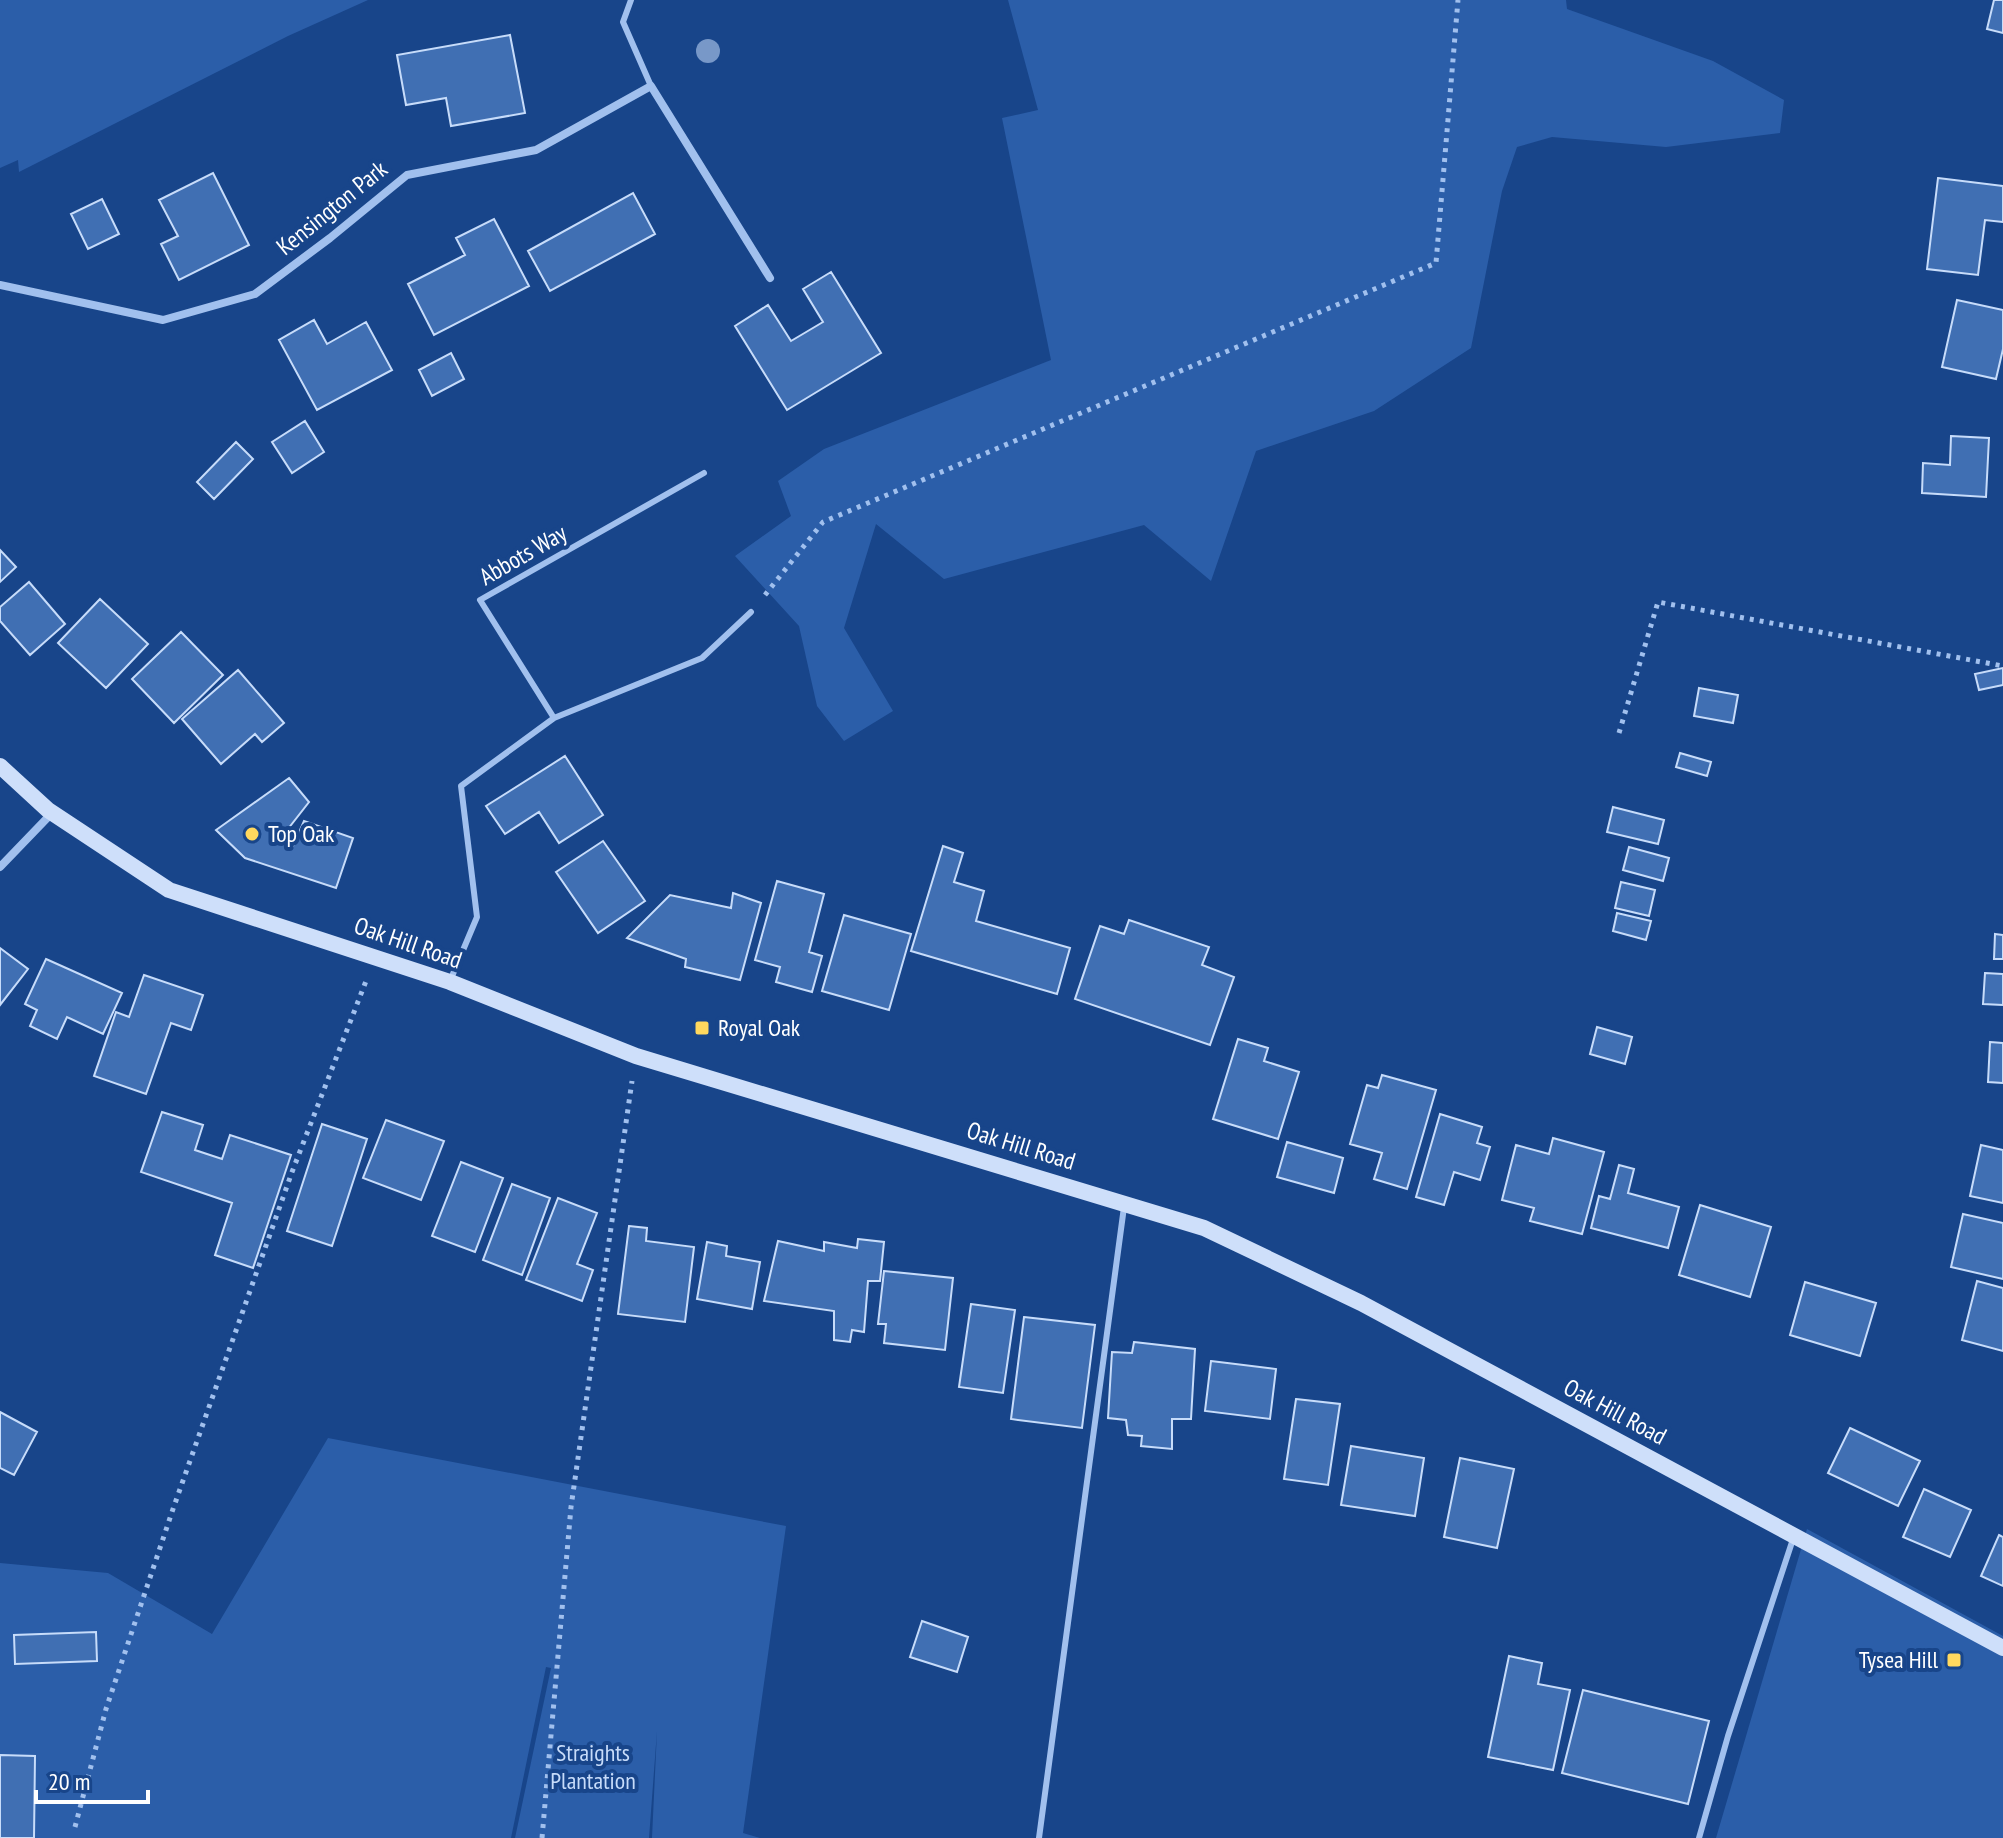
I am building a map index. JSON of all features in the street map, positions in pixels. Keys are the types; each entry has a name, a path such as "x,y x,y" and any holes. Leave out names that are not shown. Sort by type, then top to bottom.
{"main road":[{"name":"Oak Hill Road","path":"0,766 53,813 169,890 450,982 636,1056 1204,1228 1361,1303 2003,1648"}],"street":[{"path":"651,86 770,278"},
{"name":"Kensington Park","path":"0,285 163,320 255,294 407,175 536,150 651,86"},
{"path":"0,867 53,813"}],"lane":[{"path":"631,0 623,22 651,86"},
{"name":"Abbots Way","path":"554,718 480,600 704,473"},
{"path":"450,982 477,917 461,786 554,718 702,658 751,612"},
{"path":"1039,1838 1125,1202"},
{"path":"1699,1838 1728,1736 1794,1536"}],"path":[{"path":"751,612 823,522 1436,263 1458,0"},
{"path":"1619,733 1658,602 2003,666"},
{"path":"75,1827 106,1709 173,1509 292,1172 376,957"},
{"path":"542,1838 571,1507 636,1056"}],"green space":[{"path":"0,0 368,0 288,36 19,172 18,160 0,168"},
{"path":"1008,0 1566,0 1567,9 1713,61 1784,100 1780,133 1666,147 1552,137 1517,147 1502,191 1471,348 1374,411 1256,451 1211,581 1144,525 944,579 876,524 844,628 893,711 844,741 817,706 799,626 735,556 791,516 778,481 824,449 1051,360 1002,118 1038,110"},
{"name":"Straights Plantation","path":"328,1438 786,1526 743,1833 760,1838 652,1838 657,1731 649,1838 515,1838 551,1668 546,1667 511,1838 0,1838 0,1563 108,1573 212,1634"},
{"path":"1807,1529 2003,1636 2003,1838 1716,1838"}],"building":[{"path":"1994,0 2003,0 2003,33 1987,29"},
{"path":"510,35 525,113 451,126 446,98 406,105 397,55"},
{"path":"213,173 249,245 179,280 161,244 178,236 159,200"},
{"path":"1938,178 2003,186 2003,222 1985,220 1978,275 1927,269"},
{"path":"633,193 655,234 550,291 528,251"},
{"path":"102,199 119,234 88,249 71,214"},
{"path":"494,219 529,286 434,335 408,284 465,255 456,238"},
{"path":"831,272 881,353 787,410 735,326 768,305 791,341 823,322 803,289"},
{"path":"1957,300 2003,310 2003,349 1996,379 1942,367"},
{"path":"314,320 327,344 366,322 392,370 317,410 279,340"},
{"path":"451,353 464,379 432,396 419,370"},
{"path":"305,421 324,452 292,473 272,442"},
{"path":"1951,436 1989,438 1986,497 1922,493 1923,463 1950,465"},
{"path":"236,442 253,459 214,499 197,482"},
{"path":"0,550 16,567 0,582"},
{"path":"29,582 65,624 30,655 0,621 0,607"},
{"path":"100,599 148,644 106,688 58,643"},
{"path":"181,632 223,675 174,723 132,679"},
{"path":"2003,668 2003,685 1979,690 1975,674"},
{"path":"238,670 284,723 262,742 255,734 221,764 182,719"},
{"path":"1699,688 1738,695 1733,723 1694,716"},
{"path":"1680,753 1711,762 1707,776 1676,767"},
{"path":"565,756 603,815 559,843 539,812 505,834 486,806"},
{"name":"Top Oak","path":"289,778 309,802 277,843 293,846 304,821 353,838 336,888 245,858 216,830"},
{"path":"1613,807 1664,820 1658,844 1607,832"},
{"path":"603,841 645,901 598,933 556,872"},
{"path":"943,846 963,853 954,882 984,891 976,921 1070,948 1057,994 911,951"},
{"path":"1629,847 1669,858 1663,881 1623,870"},
{"path":"777,881 824,894 809,952 822,956 812,992 776,982 780,967 755,960"},
{"path":"1621,882 1655,890 1649,916 1615,908"},
{"path":"733,893 761,903 740,980 685,967 686,959 627,938 670,895 731,908"},
{"path":"1617,913 1651,921 1646,940 1613,931"},
{"path":"844,915 911,934 889,1010 822,991"},
{"path":"1129,920 1209,947 1202,965 1234,977 1210,1045 1075,999 1100,926 1124,934"},
{"path":"1995,934 2003,935 2003,959 1994,959"},
{"path":"0,948 28,969 0,1005"},
{"path":"46,959 122,993 103,1034 67,1017 57,1039 30,1026 37,1010 25,1004"},
{"path":"1985,973 2003,974 2003,1005 1983,1004"},
{"path":"144,975 203,995 191,1030 171,1023 146,1094 94,1076 116,1012 129,1017"},
{"path":"1597,1027 1632,1037 1625,1064 1590,1054"},
{"path":"1238,1039 1268,1048 1264,1061 1299,1072 1278,1139 1213,1119"},
{"path":"1990,1042 2003,1043 2003,1083 1988,1082"},
{"path":"1382,1075 1436,1090 1407,1189 1374,1179 1382,1153 1350,1144 1367,1085 1378,1088"},
{"path":"162,1112 203,1125 195,1150 222,1159 230,1135 291,1155 253,1268 215,1255 232,1203 141,1172"},
{"path":"1440,1114 1482,1127 1477,1143 1490,1147 1480,1180 1454,1172 1444,1205 1416,1197"},
{"path":"386,1120 444,1141 421,1200 363,1178"},
{"path":"322,1124 367,1139 332,1246 287,1231"},
{"path":"1553,1138 1604,1152 1582,1234 1530,1221 1534,1208 1502,1200 1516,1145 1549,1154"},
{"path":"1287,1142 1343,1158 1334,1193 1277,1177"},
{"path":"1981,1145 2003,1150 2003,1203 1970,1196"},
{"path":"461,1162 503,1178 475,1252 432,1236"},
{"path":"1619,1165 1634,1169 1628,1193 1679,1207 1668,1248 1591,1228 1599,1196 1610,1199"},
{"path":"512,1184 550,1198 522,1275 483,1260"},
{"path":"558,1198 597,1213 577,1264 593,1270 582,1301 526,1280"},
{"path":"1700,1205 1771,1227 1750,1297 1679,1275"},
{"path":"1963,1214 2003,1223 2003,1279 1951,1267"},
{"path":"629,1226 647,1228 646,1241 694,1247 685,1322 618,1314"},
{"path":"858,1239 884,1242 880,1281 868,1281 864,1332 852,1330 850,1342 834,1340 834,1311 764,1301 778,1241 824,1251 824,1242 857,1248"},
{"path":"707,1242 727,1246 726,1256 760,1262 752,1309 697,1299"},
{"path":"884,1271 953,1278 945,1350 884,1343 886,1324 878,1324"},
{"path":"1977,1281 2003,1288 2003,1351 1962,1340"},
{"path":"1805,1282 1876,1303 1860,1356 1790,1335"},
{"path":"971,1304 1015,1310 1003,1393 959,1387"},
{"path":"1024,1317 1095,1325 1082,1428 1011,1419"},
{"path":"1134,1342 1195,1349 1191,1419 1172,1419 1172,1449 1141,1446 1142,1436 1128,1435 1126,1420 1108,1418 1112,1352 1132,1353"},
{"path":"1211,1361 1276,1369 1270,1419 1205,1411"},
{"path":"1296,1399 1340,1404 1328,1485 1284,1479"},
{"path":"0,1412 37,1432 14,1475 0,1468"},
{"path":"1850,1428 1920,1461 1898,1506 1828,1473"},
{"path":"1351,1446 1424,1458 1415,1516 1341,1505"},
{"path":"1460,1458 1514,1469 1497,1548 1444,1537"},
{"path":"1924,1489 1971,1510 1950,1557 1903,1537"},
{"path":"1999,1535 2003,1537 2003,1586 1981,1576"},
{"path":"922,1621 968,1637 957,1672 910,1657"},
{"path":"96,1632 97,1661 15,1664 14,1635"},
{"path":"1509,1656 1542,1663 1538,1684 1570,1690 1553,1770 1488,1757"},
{"path":"1583,1690 1709,1721 1688,1804 1562,1773"},
{"path":"0,1755 35,1756 34,1838 0,1838"}],"place":[{"name":"Top Oak","path":"252,834"},
{"name":"Royal Oak","path":"702,1028"},
{"name":"Tysea Hill","path":"1954,1660"}]}
